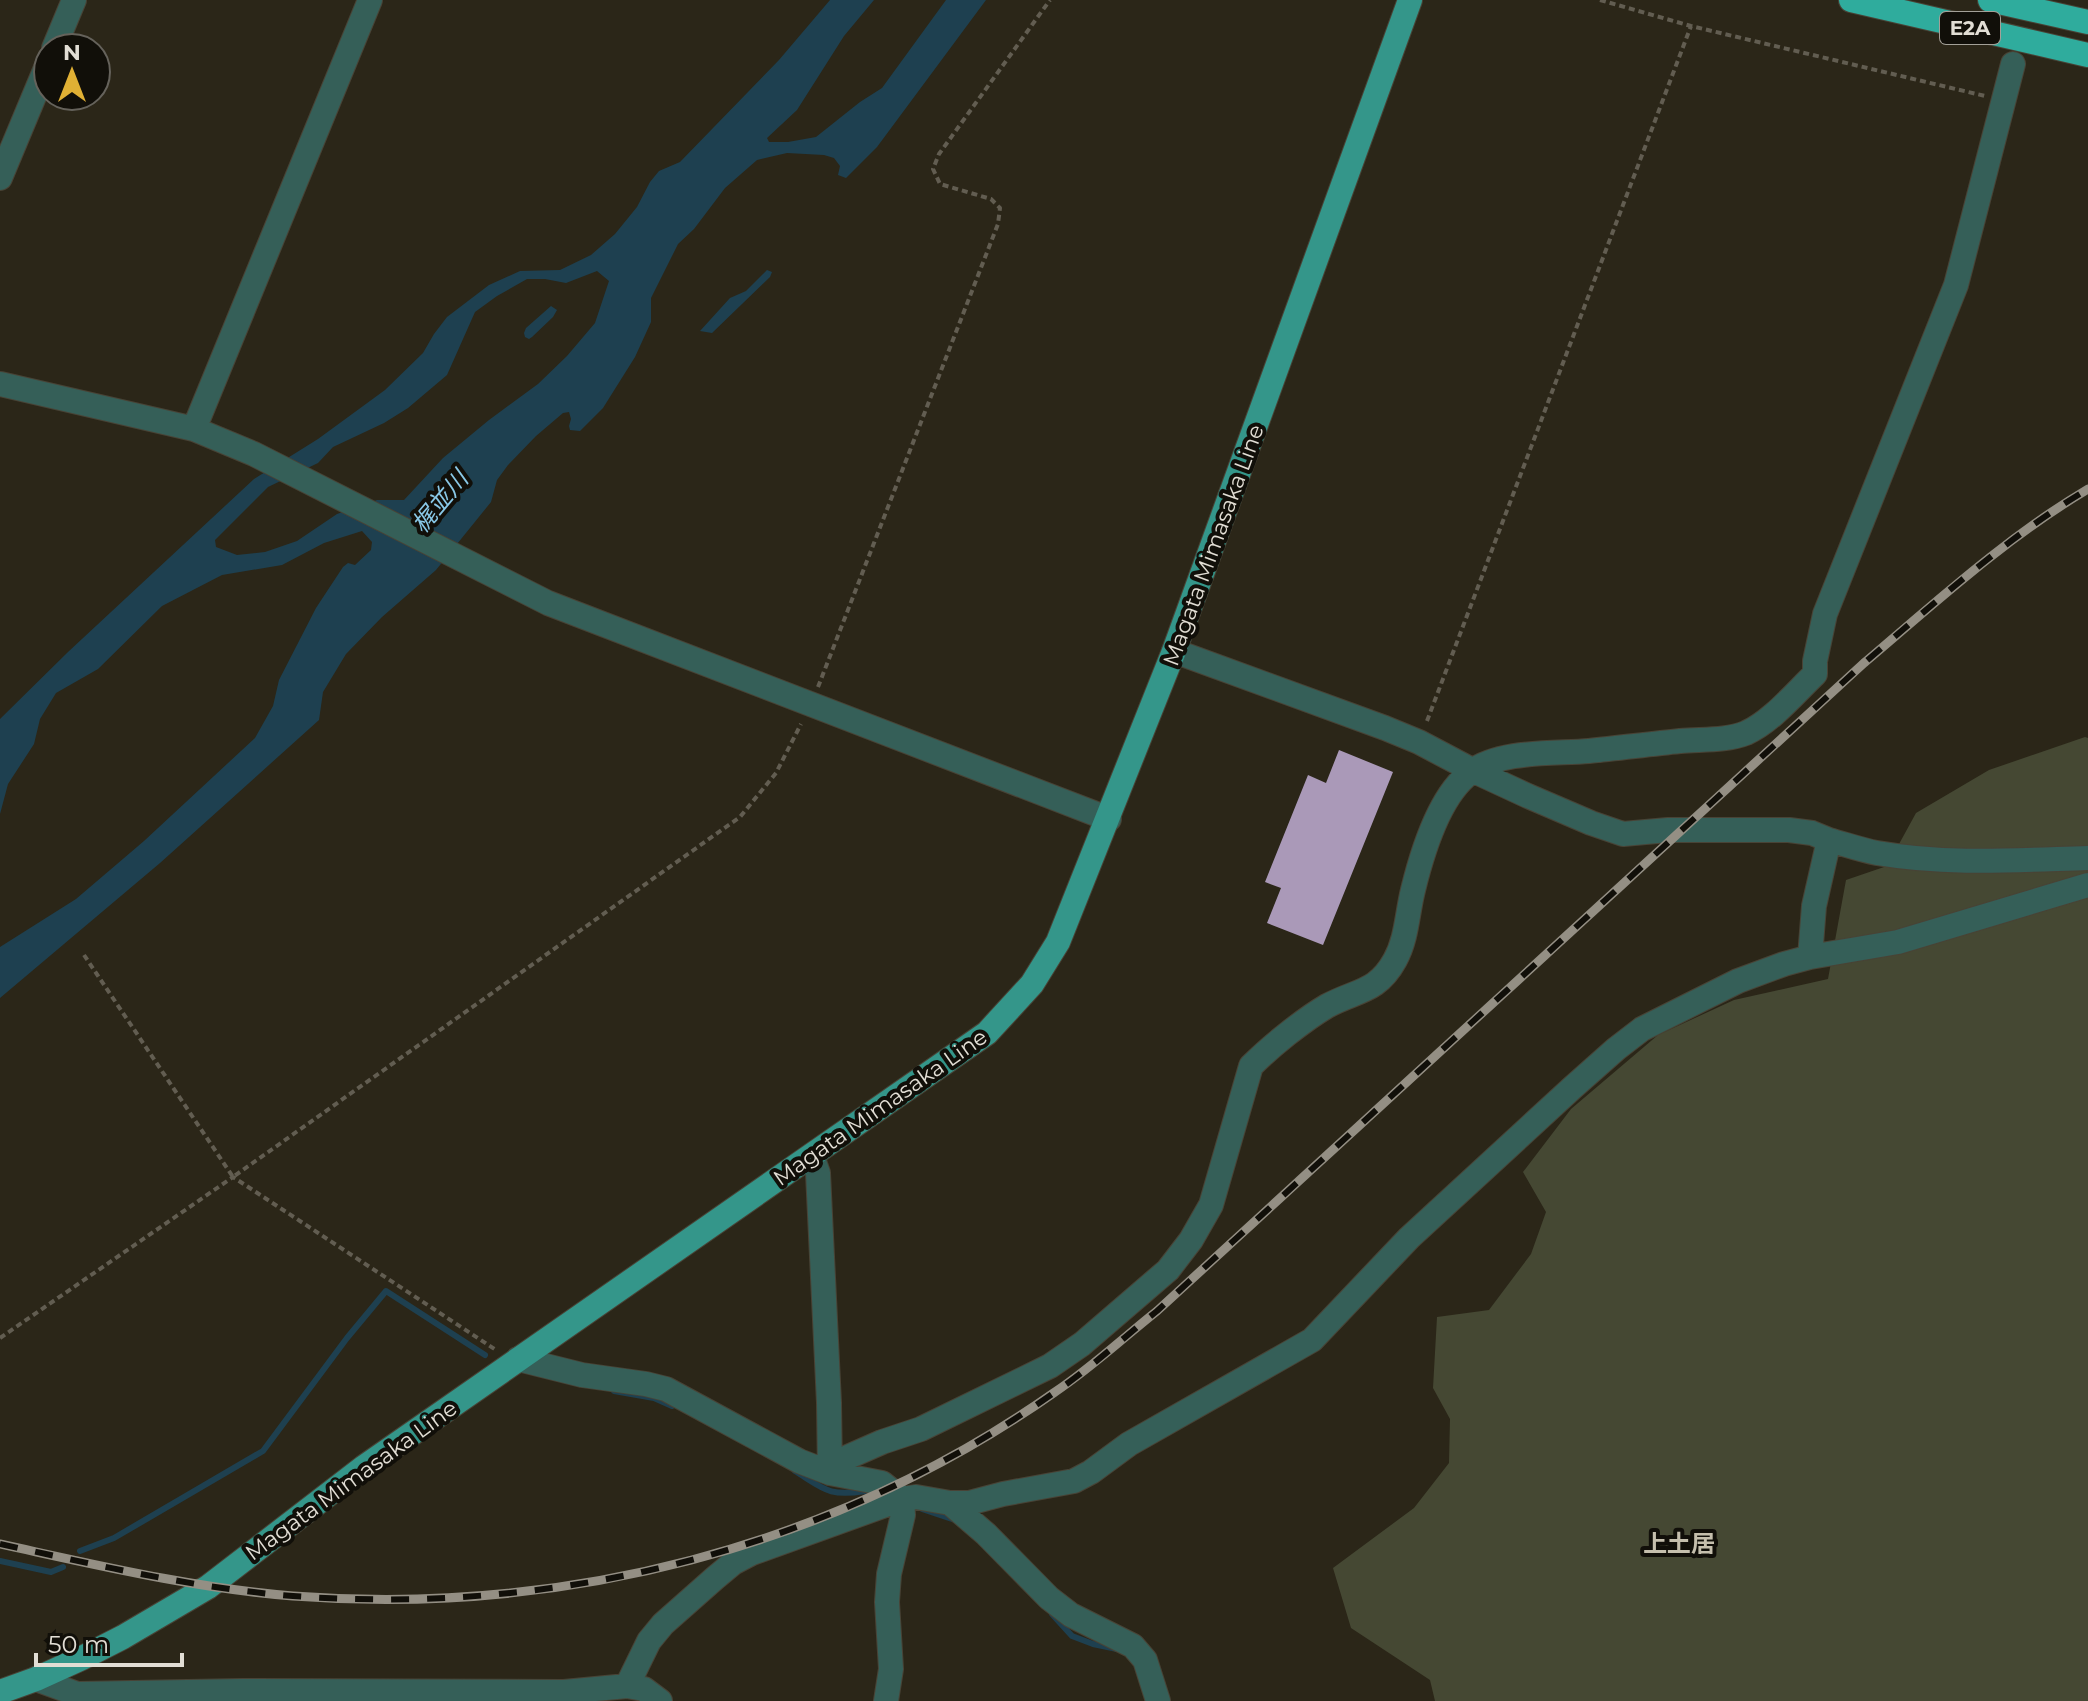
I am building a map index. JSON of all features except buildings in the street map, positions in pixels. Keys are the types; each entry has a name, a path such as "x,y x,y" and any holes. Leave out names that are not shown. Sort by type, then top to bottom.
{"highway":[{"name":"E2A","path":"1851,0 2088,55"},
{"name":"E2A","path":"1990,0 2088,22"}],"main road":[{"name":"Magata Mimasaka Line","path":"0,1692 36,1679 123,1637 208,1587 364,1467 987,1033 1032,984 1058,942 1174,651 1410,0"}],"street":[{"path":"61,32 74,0"},
{"path":"194,429 370,0"},
{"path":"830,1473 848,1457 921,1429 1050,1366 1082,1344 1168,1270 1191,1240 1211,1205 1251,1066 1325,1008 1368,990 1383,978 1401,947 1412,892 1438,816 1457,785 1472,770 1502,758 1526,754 1588,751 1743,734 1760,726 1815,674 1825,614 1956,285 2013,64"},
{"path":"0,178 32,101"},
{"path":"0,384 194,429 254,454 548,603 1109,819"},
{"path":"1174,651 1385,728 1472,770 1623,834 1668,830 1789,830 1812,833 1874,852 1931,859 2088,858"},
{"path":"1810,957 1814,906 1829,840"},
{"path":"627,1686 649,1641 733,1563 752,1553 902,1499 916,1497 969,1503 1074,1481 1129,1444 1312,1340 1409,1238 1572,1088 1642,1029 1738,981 1784,964 1898,942 2088,885"},
{"path":"812,1156 818,1173 830,1473"},
{"path":"518,1359 582,1375 666,1389 799,1461 830,1473 882,1483 902,1499 903,1515 889,1574 887,1602 891,1669 886,1701"},
{"path":"950,1503 986,1534 1049,1598 1071,1615 1133,1646 1145,1660 1158,1701"},
{"path":"36,1679 77,1694 564,1692 627,1686 644,1689 660,1701"}],"path":[{"path":"0,1338 233,1177 740,817 776,773 811,705 998,224 1000,208 991,199 940,184 933,169 939,154 1050,0"},
{"path":"1600,0 1691,26 2003,100"},
{"path":"1419,742 1691,26"},
{"path":"84,955 233,1177 481,1340 518,1359"}],"green space":[{"path":"2088,738 2088,1701 1435,1701 1430,1680 1351,1628 1333,1568 1414,1508 1449,1463 1450,1419 1433,1388 1437,1317 1489,1310 1531,1254 1546,1212 1523,1172 1571,1109 1658,1035 1734,1000 1828,979 1846,880 1887,866 1916,813 1989,770"}],"water":[{"name":"梶並川","path":"830,0 874,0 844,36 797,110 767,138 769,142 788,142 816,137 882,88 946,0 986,0 877,147 846,178 838,175 840,166 834,158 787,153 757,160 725,188 694,229 678,244 651,298 651,322 635,357 603,408 580,431 570,430 569,412 563,413 536,436 508,465 497,480 491,502 436,570 382,617 346,654 323,692 319,720 160,863 0,998 0,947 76,899 255,738 273,706 279,680 316,608 343,567 348,563 355,565 371,550 372,542 362,531 324,543 282,565 222,575 162,606 98,669 56,693 40,719 34,744 8,784 0,814 0,719 254,479 318,439 385,390 423,353 447,317 489,285 520,271 560,270 591,255 615,234 637,207 659,171 680,162 779,60","holes":["597,271 609,281 595,323 567,356 538,384 443,458 404,500 377,500 337,514 297,541 265,552 237,555 216,547 215,540 268,487 318,463 333,447 408,408 447,375 475,312 497,296 527,279 566,283"]},
{"path":"767,270 772,272 770,277 712,333 700,331 730,298 746,291"},
{"path":"551,306 557,310 553,317 532,337 525,337 526,328"}],"waterway":[{"path":"80,1551 114,1538 263,1451 386,1291 485,1355"},
{"path":"614,1391 654,1398 672,1406"},
{"path":"795,1471 827,1490 843,1493 865,1491"},
{"path":"922,1509 955,1520"},
{"path":"0,1561 51,1572 63,1567"},
{"path":"1052,1614 1072,1636 1117,1649"}],"railway":[{"path":"0,1544 145,1575 293,1596 394,1599 494,1594 594,1581 692,1560 787,1530 880,1492 970,1446 1055,1392 1157,1311 1864,663 2001,549 2088,489"}],"district":[{"name":"上土居","path":"1679,1544"}]}
